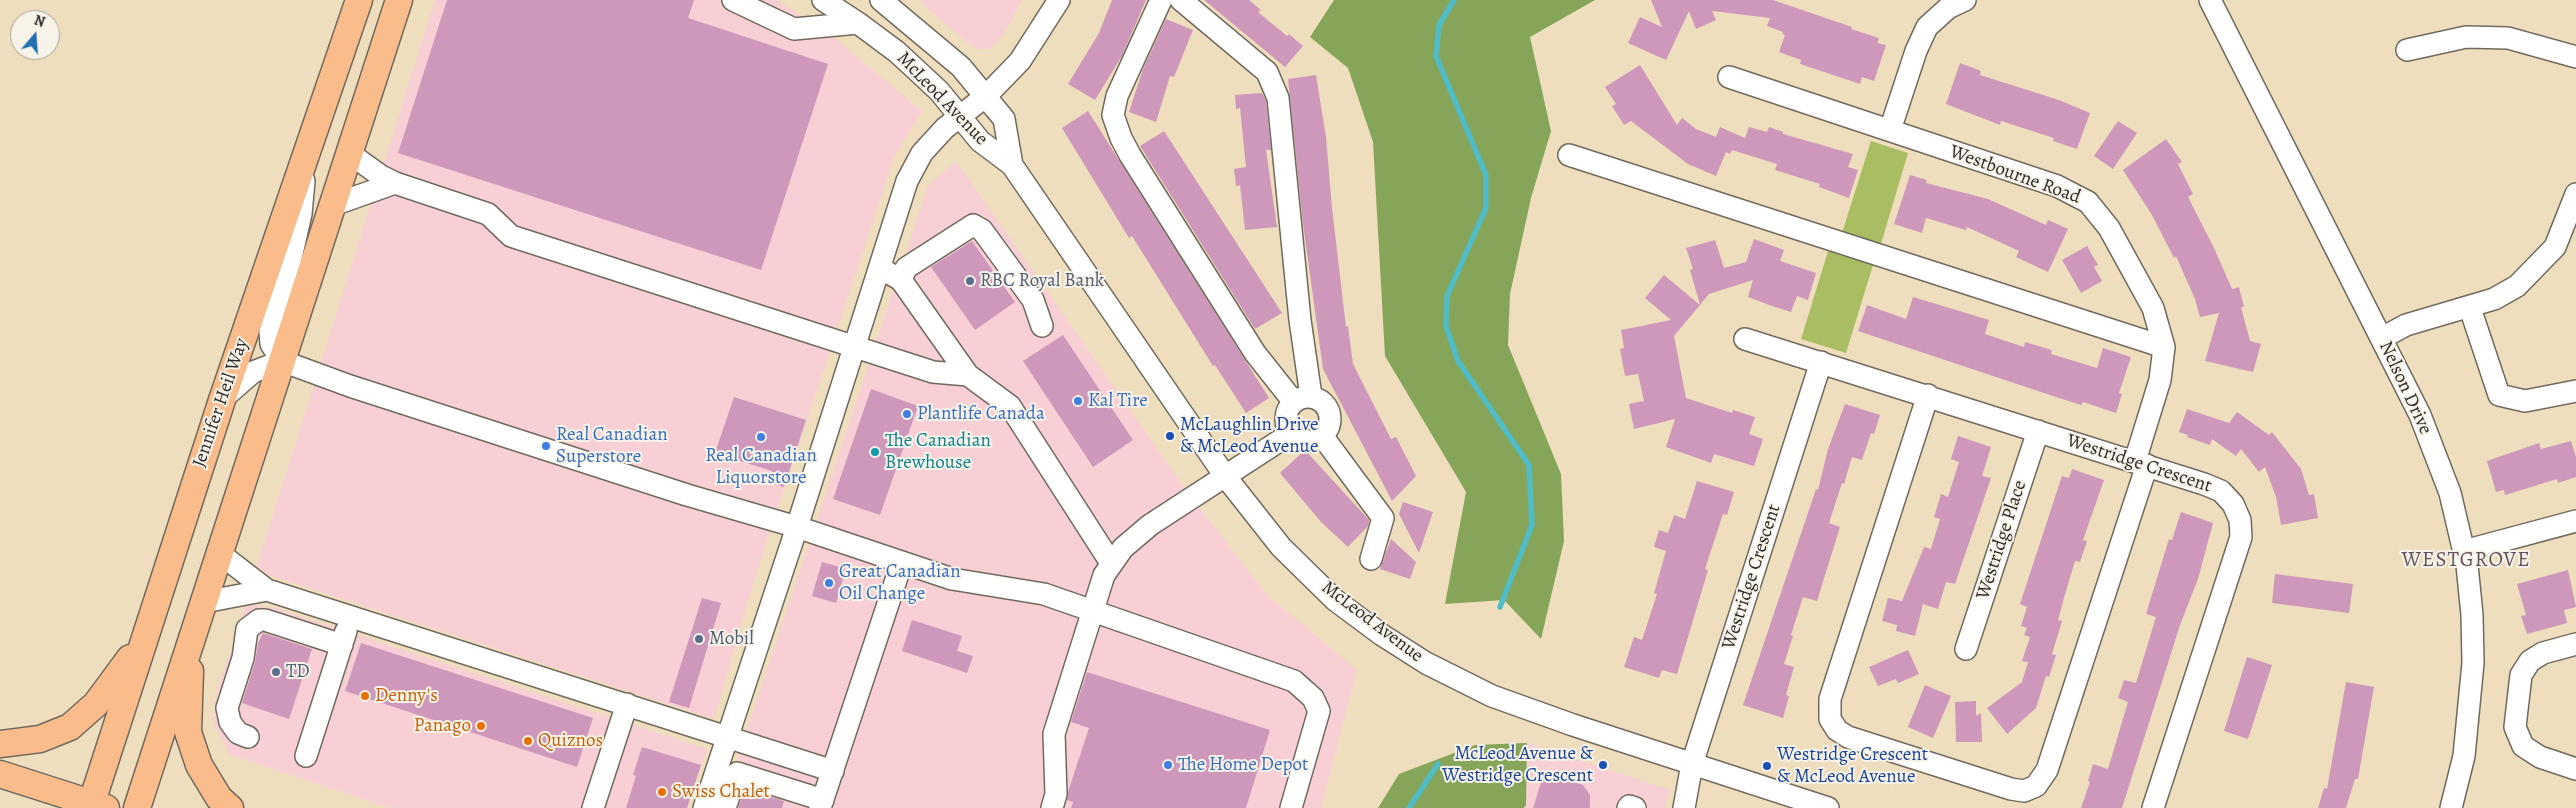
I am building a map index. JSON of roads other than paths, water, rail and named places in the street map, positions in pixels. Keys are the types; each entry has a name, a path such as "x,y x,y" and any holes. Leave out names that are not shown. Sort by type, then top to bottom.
{"main road":[{"name":"Jennifer Heil Way","path":"96,807 146,635 222,400 359,0"},
{"path":"137,808 399,0"},
{"path":"0,744 40,739 70,727 96,704 146,635"},
{"path":"192,637 188,732 199,765 219,798 230,808"},
{"path":"0,774 96,807"}],"street":[{"path":"734,0 794,29 858,22"},
{"name":"McLeod Avenue","path":"823,0 858,22 897,52 939,91 980,141 1012,165 1225,476 1281,547 1335,600 1382,635 1426,663 1492,696 1574,726 1828,808"},
{"name":"McLeod Avenue","path":"881,0 961,67 986,96 1004,119 1012,165"},
{"path":"704,808 797,527 907,181 922,153 945,128 986,96 1020,61 1059,0"},
{"path":"1162,0 1117,96 1113,115 1120,138 1245,337 1302,398 1327,404 1332,422 1323,437 1306,443 1290,434 1285,417 1302,398 1300,320 1278,98 1267,72 1182,0"},
{"path":"1890,130 1916,51 1927,27 1948,8 1965,0"},
{"name":"Nelson Drive","path":"2210,0 2420,415 2450,493 2464,551 2472,615 2474,662 2464,756 2451,808"},
{"path":"2407,50 2466,37 2508,38 2576,57"},
{"name":"Westbourne Road","path":"1729,77 2057,186 2088,202 2109,228 2153,308 2164,346 2160,380 2141,463 2047,770 2036,786 2024,791 2011,790 1848,737 1837,730 1830,719 1830,699 1928,396"},
{"path":"349,153 381,176 395,183 488,214 511,236 933,372 968,375"},
{"path":"1569,155 2164,346"},
{"path":"306,158 301,214 290,268 270,332 274,351 282,361 350,386 653,484 797,527 952,579 1030,591 1092,610 1294,681 1313,698 1319,711 1291,808"},
{"path":"332,205 395,183"},
{"path":"2382,338 2406,325 2470,308 2494,299 2517,286 2537,268 2555,247 2576,194"},
{"path":"901,280 906,268 973,226 982,230 1033,300 1042,326"},
{"path":"880,268 901,280 968,375 1010,406 1111,563"},
{"path":"2470,308 2499,395 2525,401 2576,390"},
{"name":"Westridge Crescent","path":"1745,339 2141,463 2221,491 2233,504 2240,520 2241,537 2153,808"},
{"path":"222,400 253,372 282,361"},
{"name":"Westridge Crescent","path":"1684,808 1692,764 1821,362"},
{"name":"Westridge Place","path":"1966,649 2038,431"},
{"path":"1052,808 1056,794 1054,734 1092,610 1104,575 1111,563 1123,548 1150,525 1290,434"},
{"path":"1323,437 1383,518 1371,560"},
{"path":"2464,551 2576,521"},
{"path":"219,552 267,590 727,736 832,772"},
{"path":"725,808 737,773 822,804 902,562"},
{"path":"204,602 267,590"},
{"path":"306,756 351,617"},
{"path":"248,737 238,733 234,728 226,708 243,658 247,628 259,620 265,620 342,645"},
{"path":"2576,644 2543,652 2530,661 2521,674 2515,727 2523,746 2540,757 2576,769"},
{"path":"593,808 627,704"},
{"path":"1628,808 1629,806 1635,808"}],"waterway":[{"path":"1454,0 1439,25 1436,56 1486,175 1486,208 1447,296 1446,326 1458,361 1529,465 1532,525 1500,607"},
{"path":"1409,808 1438,764"}],"place":[{"name":"RBC Royal Bank","path":"970,281"},
{"name":"Kal Tire","path":"1078,401"},
{"name":"Plantlife Canada","path":"907,414"},
{"name":"McLaughlin Drive & McLeod Avenue","path":"1170,436"},
{"name":"Real Canadian Liquorstore","path":"761,437"},
{"name":"Real Canadian Superstore","path":"546,446"},
{"name":"The Canadian Brewhouse","path":"875,452"},
{"name":"Great Canadian Oil Change","path":"829,583"},
{"name":"Mobil","path":"699,639"},
{"name":"TD","path":"276,672"},
{"name":"Denny's","path":"365,696"},
{"name":"Panago","path":"481,726"},
{"name":"Quiznos","path":"528,741"},
{"name":"The Home Depot","path":"1168,765"},
{"name":"McLeod Avenue & Westridge Crescent","path":"1603,765"},
{"name":"Westridge Crescent & McLeod Avenue","path":"1767,766"},
{"name":"Swiss Chalet","path":"662,792"}],"district":[{"name":"WESTGROVE","path":"2466,561"}]}
